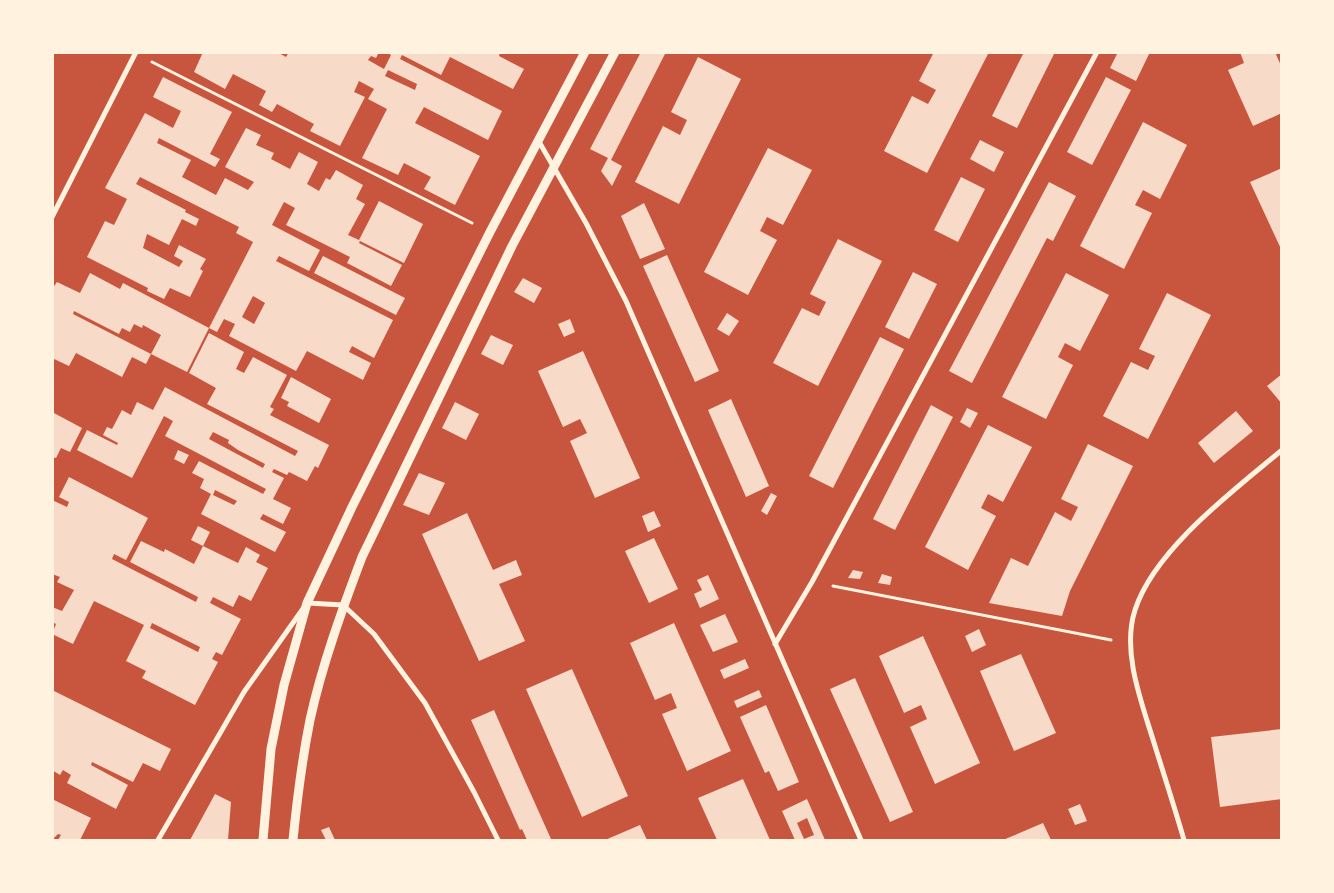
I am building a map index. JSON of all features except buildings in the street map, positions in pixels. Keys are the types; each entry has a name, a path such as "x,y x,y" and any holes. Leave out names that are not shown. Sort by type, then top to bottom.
{"street":[{"path":"263,840 271,749 284,685 307,603 357,498 490,232 585,52"},
{"path":"293,840 299,782 310,719 343,605 362,557 508,255 615,52"},
{"path":"775,644 812,582 1098,52"},
{"path":"52,217 136,53"},
{"path":"538,140 586,223 626,300 861,840"},
{"path":"1184,840 1135,683 1131,644 1134,611 1150,580 1182,538 1282,450"},
{"path":"307,603 343,605 374,634 426,703 498,840"},
{"path":"158,840 244,692 307,603"}],"path":[{"path":"136,53 490,232"},
{"path":"812,582 1131,644"}]}
